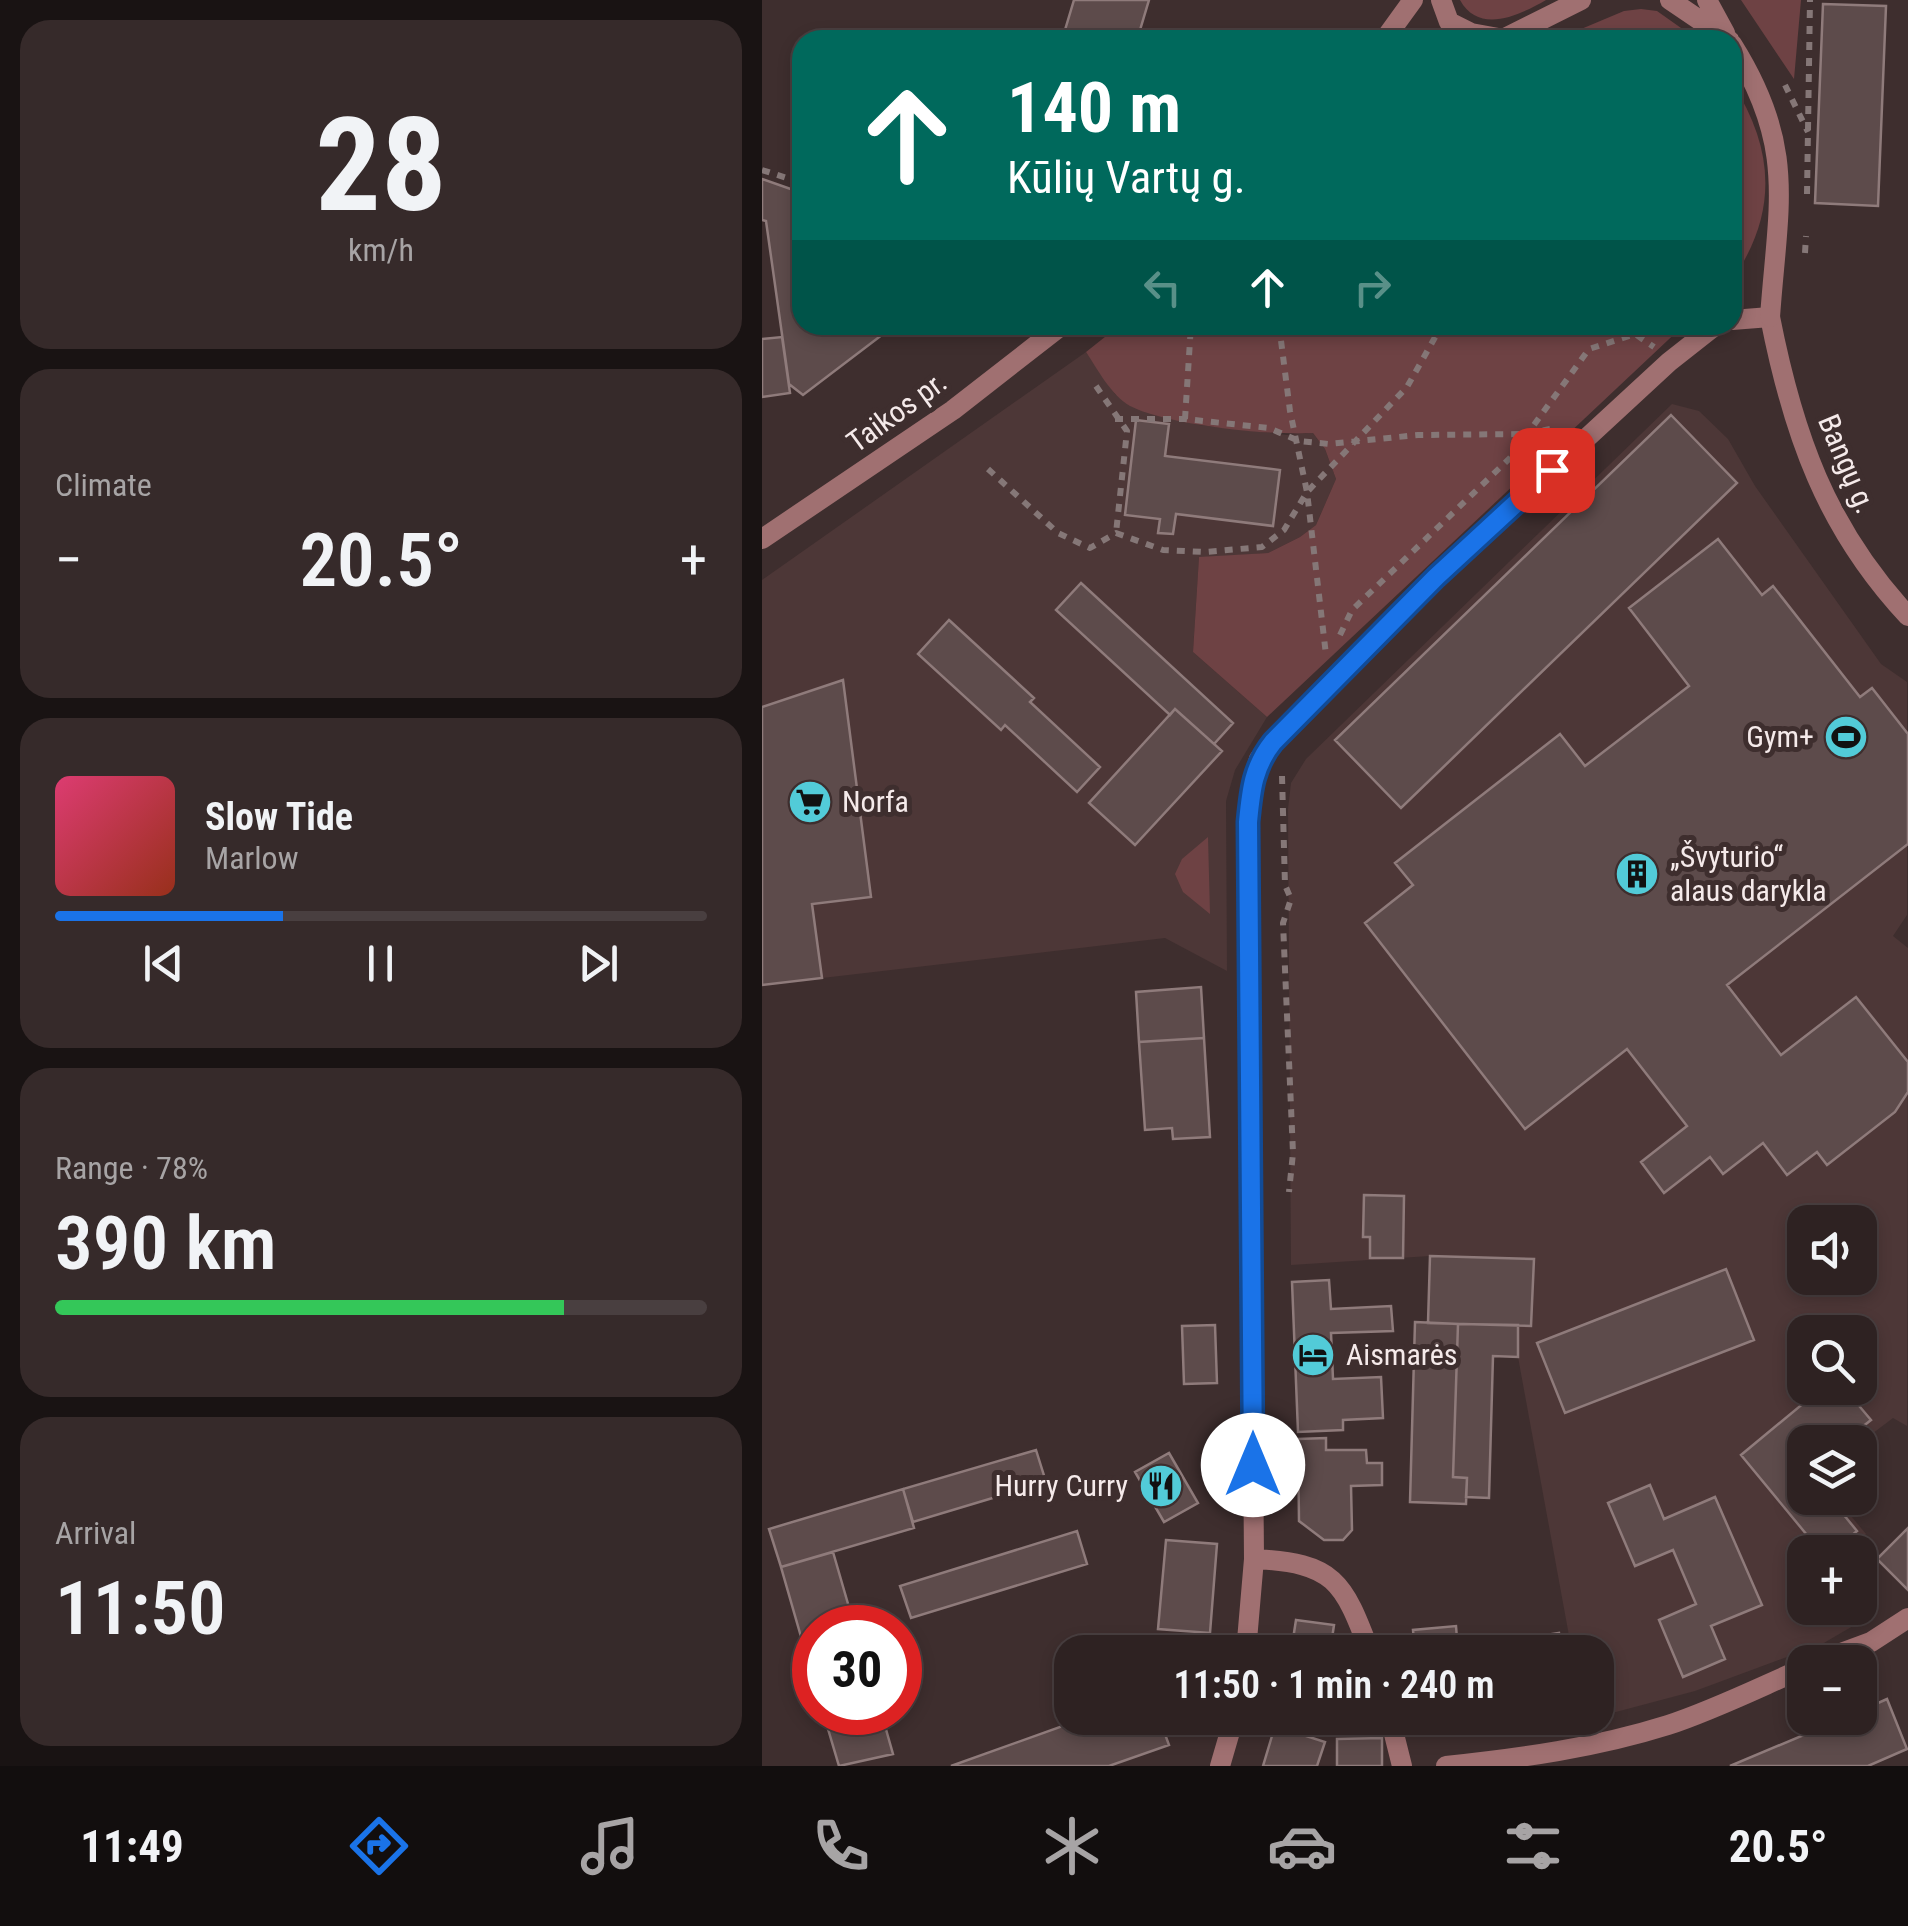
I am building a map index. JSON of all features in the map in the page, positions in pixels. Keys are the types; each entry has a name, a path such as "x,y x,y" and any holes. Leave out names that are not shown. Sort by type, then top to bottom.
{"street":[{"path":"1392,30 1414,0"},
{"path":"1441,0 1450,22 1465,30"},
{"path":"1522,30 1581,0"},
{"path":"1670,0 1714,30"},
{"name":"Bangų g.","path":"1706,0 1724,30"},
{"name":"Bangų g.","path":"1742,60 1759,86 1776,139 1781,185 1770,317 1782,378 1826,502 1855,554 1908,616"},
{"path":"1742,319 1770,317"},
{"name":"Taikos pr.","path":"762,539 952,410 1049,335"},
{"path":"1247,1635 1254,1558 1248,822 1252,780 1260,758 1273,742 1436,577 1669,362 1703,335"},
{"path":"1254,1558 1316,1566 1343,1590 1363,1635"},
{"path":"1863,1645 1908,1618"},
{"path":"1446,1766 1544,1755 1612,1741 1672,1724 1787,1675"},
{"path":"1220,1766 1229,1735"},
{"path":"1394,1735 1402,1766"}],"path":[{"path":"1807,199 1810,0"},
{"path":"762,170 792,180"},
{"path":"1805,253 1806,217"},
{"path":"1185,418 1190,335"},
{"path":"1280,335 1290,412 1300,441 1326,664 1352,610 1510,458 1589,349 1632,335"},
{"path":"988,469 1058,533 1090,548 1116,533 1163,550 1205,552 1262,547 1284,530 1307,492 1407,387 1436,335"},
{"path":"1637,335 1650,343"},
{"path":"1096,386 1115,419 1127,431 1116,533"},
{"path":"1115,419 1185,418 1269,428 1300,441 1329,444 1418,435 1525,434 1550,429"},
{"path":"1282,764 1285,885 1292,899 1283,923 1293,1153 1290,1192"}],"shaded area":[{"path":"1460,0 1546,0 1512,16 1489,19 1468,11"},
{"path":"1741,0 1801,0 1794,79"},
{"path":"1624,11 1657,11 1684,30 1579,30"},
{"path":"1742,101 1757,132 1765,182 1764,206 1742,263"},
{"path":"1107,335 1673,335 1267,717 1193,652 1199,557 1268,553 1316,525 1336,479 1325,449 1313,433 1220,428 1147,413 1130,406 1111,389 1086,352"},
{"path":"1086,352 1115,394 1131,406 1199,425 1287,435 1313,433 1325,449 1336,479 1316,525 1300,537 1268,553 1199,558 1193,652 1267,717 1235,770 1226,801 1227,971 1165,938 762,985 762,580"},
{"path":"1672,404 1699,411 1728,439 1755,486 1881,664 1907,682 1907,915 1893,936 1908,948 1907,1426 1893,1418 1877,1430 1877,1425 1787,1425 1787,1515 1850,1515 1866,1534 1787,1535 1787,1625 1855,1625 1819,1645 1787,1645 1787,1657 1695,1691 1614,1712 1614,1635 1569,1635 1518,1357 1518,1325 1531,1325 1534,1260 1430,1256 1291,1265 1291,783 1306,759"},
{"path":"1208,837 1210,914 1183,892 1175,874 1182,859"}],"building":[{"path":"1074,0 1149,0 1140,30 1065,30"},
{"path":"1823,4 1886,6 1878,206 1815,203"},
{"path":"762,179 792,190 792,335 882,335 803,395 789,384 766,221 762,220"},
{"path":"782,337 790,393 762,397 762,339"},
{"path":"1671,415 1737,483 1401,808 1335,740"},
{"path":"1136,420 1169,424 1165,456 1280,470 1273,526 1176,514 1173,534 1158,533 1160,519 1125,515"},
{"name":"„Švyturio“ alaus darykla","path":"1718,539 1762,595 1773,586 1860,697 1872,688 1908,734 1908,844 1727,985 1781,1055 1856,997 1908,1062 1908,1092 1895,1112 1827,1165 1817,1152 1787,1175 1763,1143 1723,1174 1710,1157 1664,1193 1641,1162 1687,1126 1627,1049 1525,1129 1365,923 1413,885 1395,863 1560,734 1585,766 1689,686 1629,608"},
{"path":"1081,583 1233,723 1214,744 1175,709 1170,715 1056,610"},
{"path":"949,620 1034,698 1030,702 1100,767 1077,792 1005,725 1001,730 918,654"},
{"name":"Norfa","path":"843,680 871,897 812,904 822,978 762,985 762,707"},
{"path":"1175,709 1222,751 1135,845 1089,803"},
{"path":"1201,987 1204,1038 1139,1042 1136,992"},
{"path":"1204,1038 1210,1137 1173,1139 1172,1128 1145,1130 1139,1042"},
{"path":"1364,1195 1404,1196 1403,1258 1370,1258 1370,1237 1363,1237"},
{"path":"1430,1256 1534,1259 1531,1326 1428,1323"},
{"path":"1726,1269 1754,1340 1565,1413 1537,1343"},
{"name":"Aismarės","path":"1329,1280 1331,1309 1391,1306 1393,1331 1331,1333 1333,1379 1381,1377 1383,1418 1343,1420 1343,1430 1298,1432 1292,1282"},
{"name":"Aismarės","path":"1415,1322 1458,1324 1453,1477 1467,1478 1466,1504 1410,1502"},
{"path":"1458,1324 1518,1325 1518,1357 1493,1356 1489,1498 1466,1497 1467,1478 1453,1477"},
{"path":"1215,1325 1217,1383 1184,1384 1182,1326"},
{"path":"1801,1405 1858,1405 1871,1420 1865,1425 1787,1425 1787,1511 1741,1455"},
{"path":"1326,1438 1326,1450 1366,1450 1367,1463 1382,1463 1382,1485 1351,1486 1352,1530 1343,1540 1324,1540 1299,1521 1298,1439"},
{"path":"1036,1450 1046,1482 913,1522 903,1489"},
{"path":"1169,1453 1198,1503 1164,1522 1135,1472"},
{"path":"1650,1485 1664,1519 1715,1497 1762,1605 1711,1626 1725,1659 1683,1677 1659,1620 1696,1604 1673,1550 1635,1566 1608,1503"},
{"path":"903,1489 914,1528 781,1567 769,1529"},
{"path":"1790,1515 1844,1515 1857,1531 1852,1535 1807,1535"},
{"path":"1908,1528 1908,1590 1877,1559"},
{"path":"1077,1531 1087,1564 922,1615 922,1605 907,1605 900,1586"},
{"path":"1166,1540 1217,1544 1210,1633 1158,1629"},
{"path":"833,1552 848,1605 792,1605 781,1567"},
{"path":"1296,1620 1334,1625 1333,1635 1294,1635"},
{"path":"1456,1626 1457,1635 1413,1635 1413,1630"},
{"path":"1887,1699 1907,1749 1868,1766 1730,1766 1804,1735 1877,1735 1877,1703"},
{"path":"1054,1729 1054,1735 1165,1735 1169,1745 1109,1766 951,1766"},
{"path":"830,1735 888,1735 893,1754 839,1766"},
{"path":"1272,1735 1303,1735 1325,1742 1317,1766 1263,1766"},
{"path":"1382,1738 1382,1766 1337,1766 1337,1739"}],"place":[{"name":"Gym+","path":"1846,737"},
{"name":"Norfa","path":"810,802"},
{"name":"„Švyturio“ alaus darykla","path":"1637,874"},
{"name":"Aismarės","path":"1313,1355"},
{"name":"Hurry Curry","path":"1161,1486"}],"route":[{"path":"1253,1465 1248,822 1252,780 1260,758 1273,742 1436,577 1552,470"}]}
